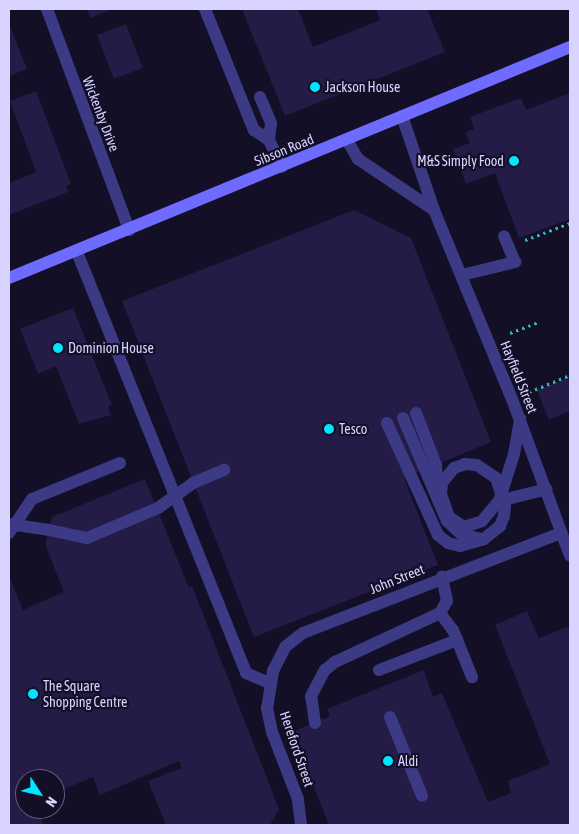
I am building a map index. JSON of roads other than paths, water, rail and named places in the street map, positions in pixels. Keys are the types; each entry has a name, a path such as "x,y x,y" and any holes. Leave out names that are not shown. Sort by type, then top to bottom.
{"main road":[{"name":"Sibson Road","path":"9,278 77,252 570,47"}],"street":[{"name":"Wickenby Drive","path":"47,9 129,230"},
{"path":"205,9 254,130 269,140 282,167"},
{"path":"260,97 271,123 269,140"},
{"name":"Hayfield Street","path":"402,116 434,210 512,399 547,489 570,556"},
{"path":"347,140 358,159 434,210"},
{"path":"462,275 515,262 506,241"},
{"path":"77,252 143,412 246,674 270,683"},
{"path":"416,413 438,502 453,529 471,539 484,539"},
{"path":"403,418 430,467"},
{"path":"387,423 438,535 448,543 460,546 484,539 500,526 505,506 496,478 478,464 465,464 454,468 442,483 441,494 449,517 464,527 482,521 499,501 514,454 520,420"},
{"path":"9,533 32,499 120,463"},
{"path":"9,524 87,538 158,508 193,483 224,470"},
{"path":"499,501 547,489"},
{"name":"John Street","path":"270,683 280,654 296,636 561,533"},
{"path":"315,723 311,696 325,670 335,662 440,613 447,601 442,578"},
{"path":"440,613 457,640 472,677"},
{"path":"379,670 457,640"},
{"name":"Hereford Street","path":"270,683 267,709 272,732 298,798 301,825"},
{"path":"390,716 422,796"}],"place":[{"name":"Jackson House","path":"315,87"},
{"name":"M&S Simply Food","path":"514,161"},
{"name":"Dominion House","path":"58,348"},
{"name":"Tesco","path":"329,429"},
{"name":"The Square Shopping Centre","path":"33,694"},
{"name":"Aldi","path":"388,761"}]}
